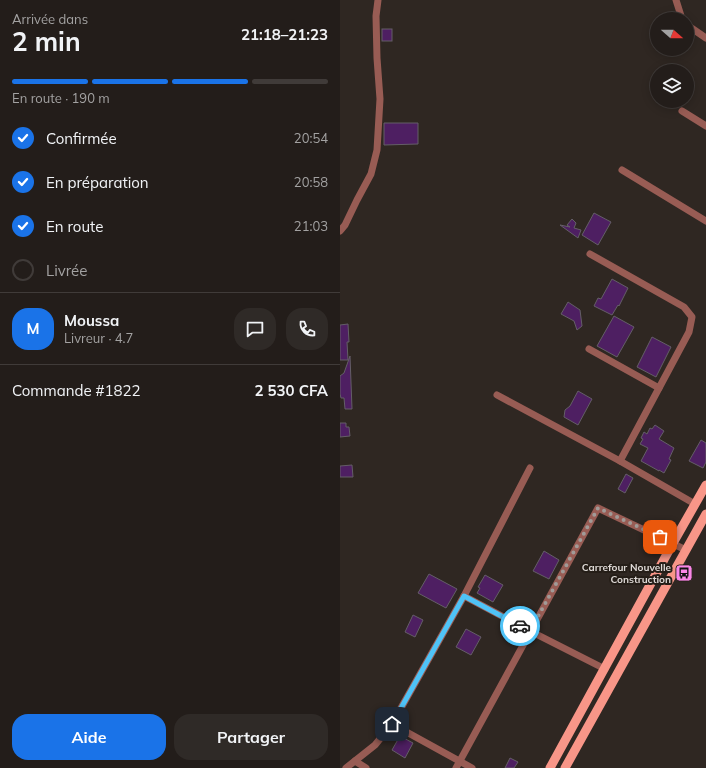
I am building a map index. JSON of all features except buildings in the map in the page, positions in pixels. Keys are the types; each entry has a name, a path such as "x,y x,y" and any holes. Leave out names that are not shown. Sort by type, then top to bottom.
{"main road":[{"path":"550,768 706,485"},
{"path":"565,768 706,514"}],"street":[{"path":"340,231 345,225 371,174 377,150 380,98 376,16 378,0"},
{"path":"677,0 680,12"},
{"path":"694,29 706,38"},
{"path":"682,111 706,126"},
{"path":"622,170 706,221"},
{"path":"590,254 684,307 692,317 689,332 620,460"},
{"path":"589,349 659,388"},
{"path":"496,394 620,460 695,504"},
{"path":"346,768 375,745 392,724 464,596 530,468"},
{"path":"458,765 598,508 686,550"},
{"path":"464,596 604,669"},
{"path":"392,724 458,765 472,768"},
{"path":"355,761 366,768"}],"way so far":[{"path":"520,626 530,631 598,508 660,537"}],"place":[{"name":"Carrefour Nouvelle Construction","path":"684,573"}],"route":[{"path":"392,724 464,596 520,626"}]}
